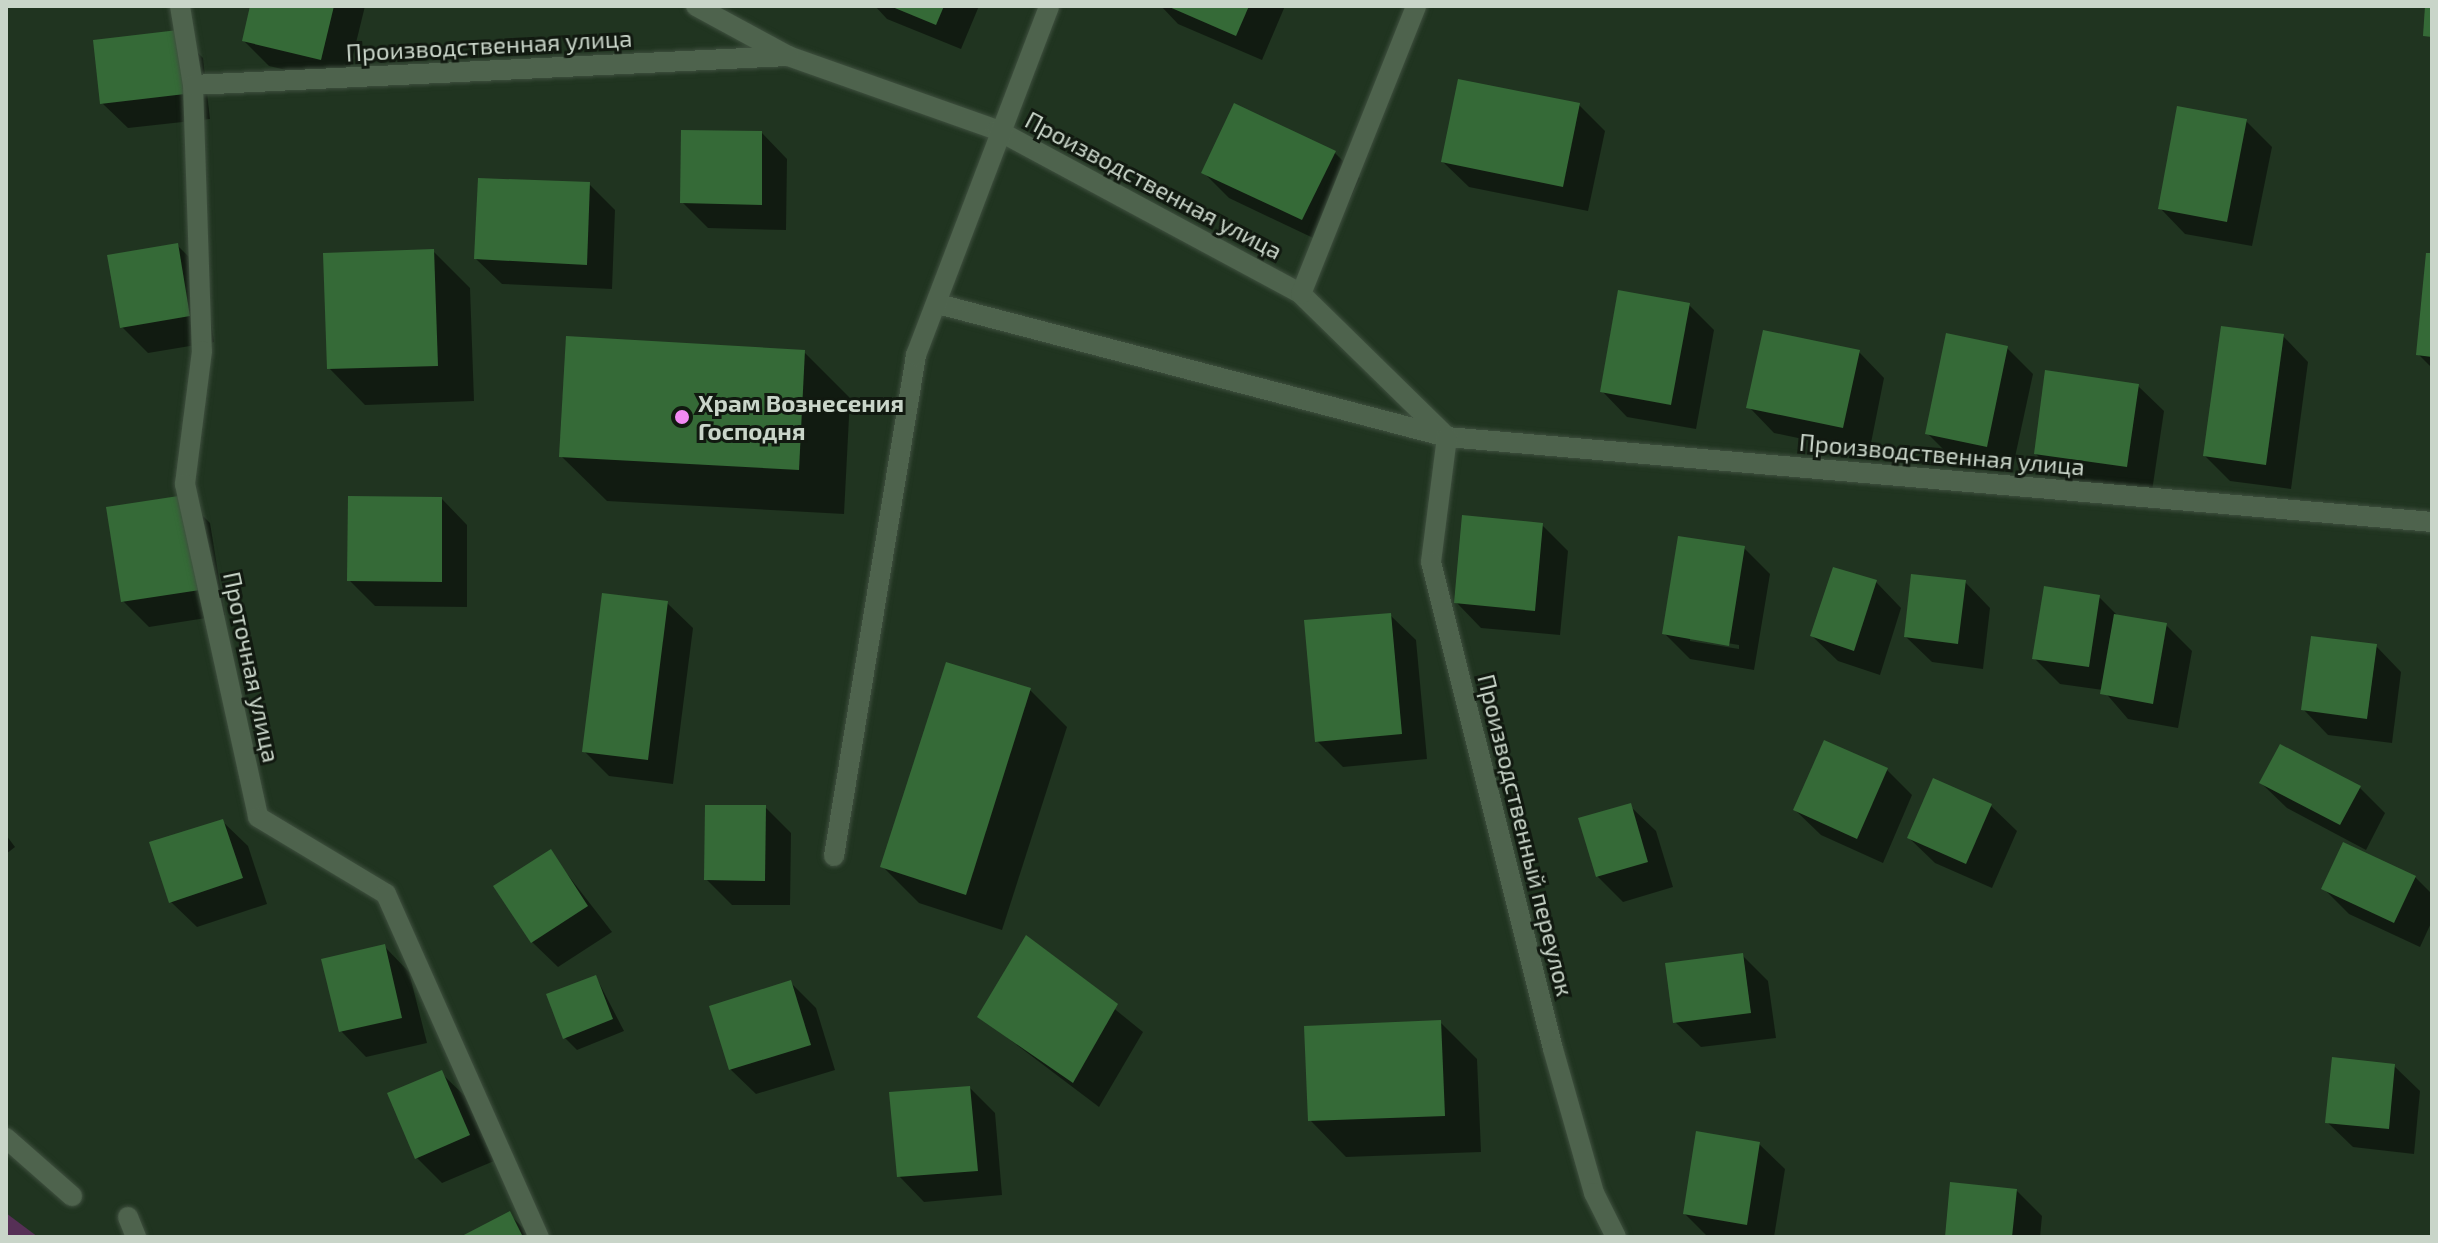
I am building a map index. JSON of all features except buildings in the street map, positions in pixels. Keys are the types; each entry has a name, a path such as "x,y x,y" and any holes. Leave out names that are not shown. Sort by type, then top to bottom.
{"street":[{"name":"Проточная улица","path":"180,6 193,85 202,351 185,484 258,817 386,894 539,1237"},
{"name":"Производственная улица","path":"696,6 788,56 997,130 1301,294 1447,437"},
{"path":"834,856 916,355 938,304 997,130 1049,6"},
{"path":"1301,294 1416,6"},
{"name":"Производственная улица","path":"193,85 788,56"},
{"name":"Производственная улица","path":"938,304 1447,437 2432,522"},
{"name":"Производственный переулок","path":"1447,437 1431,562 1553,1049 1594,1193 1616,1237"},
{"path":"6,1138 72,1196"},
{"path":"128,1217 136,1237"}],"shaded area":[{"path":"6,1213 38,1237 6,1237"}],"place":[{"name":"Храм Вознесения Господня","path":"682,417"}]}
